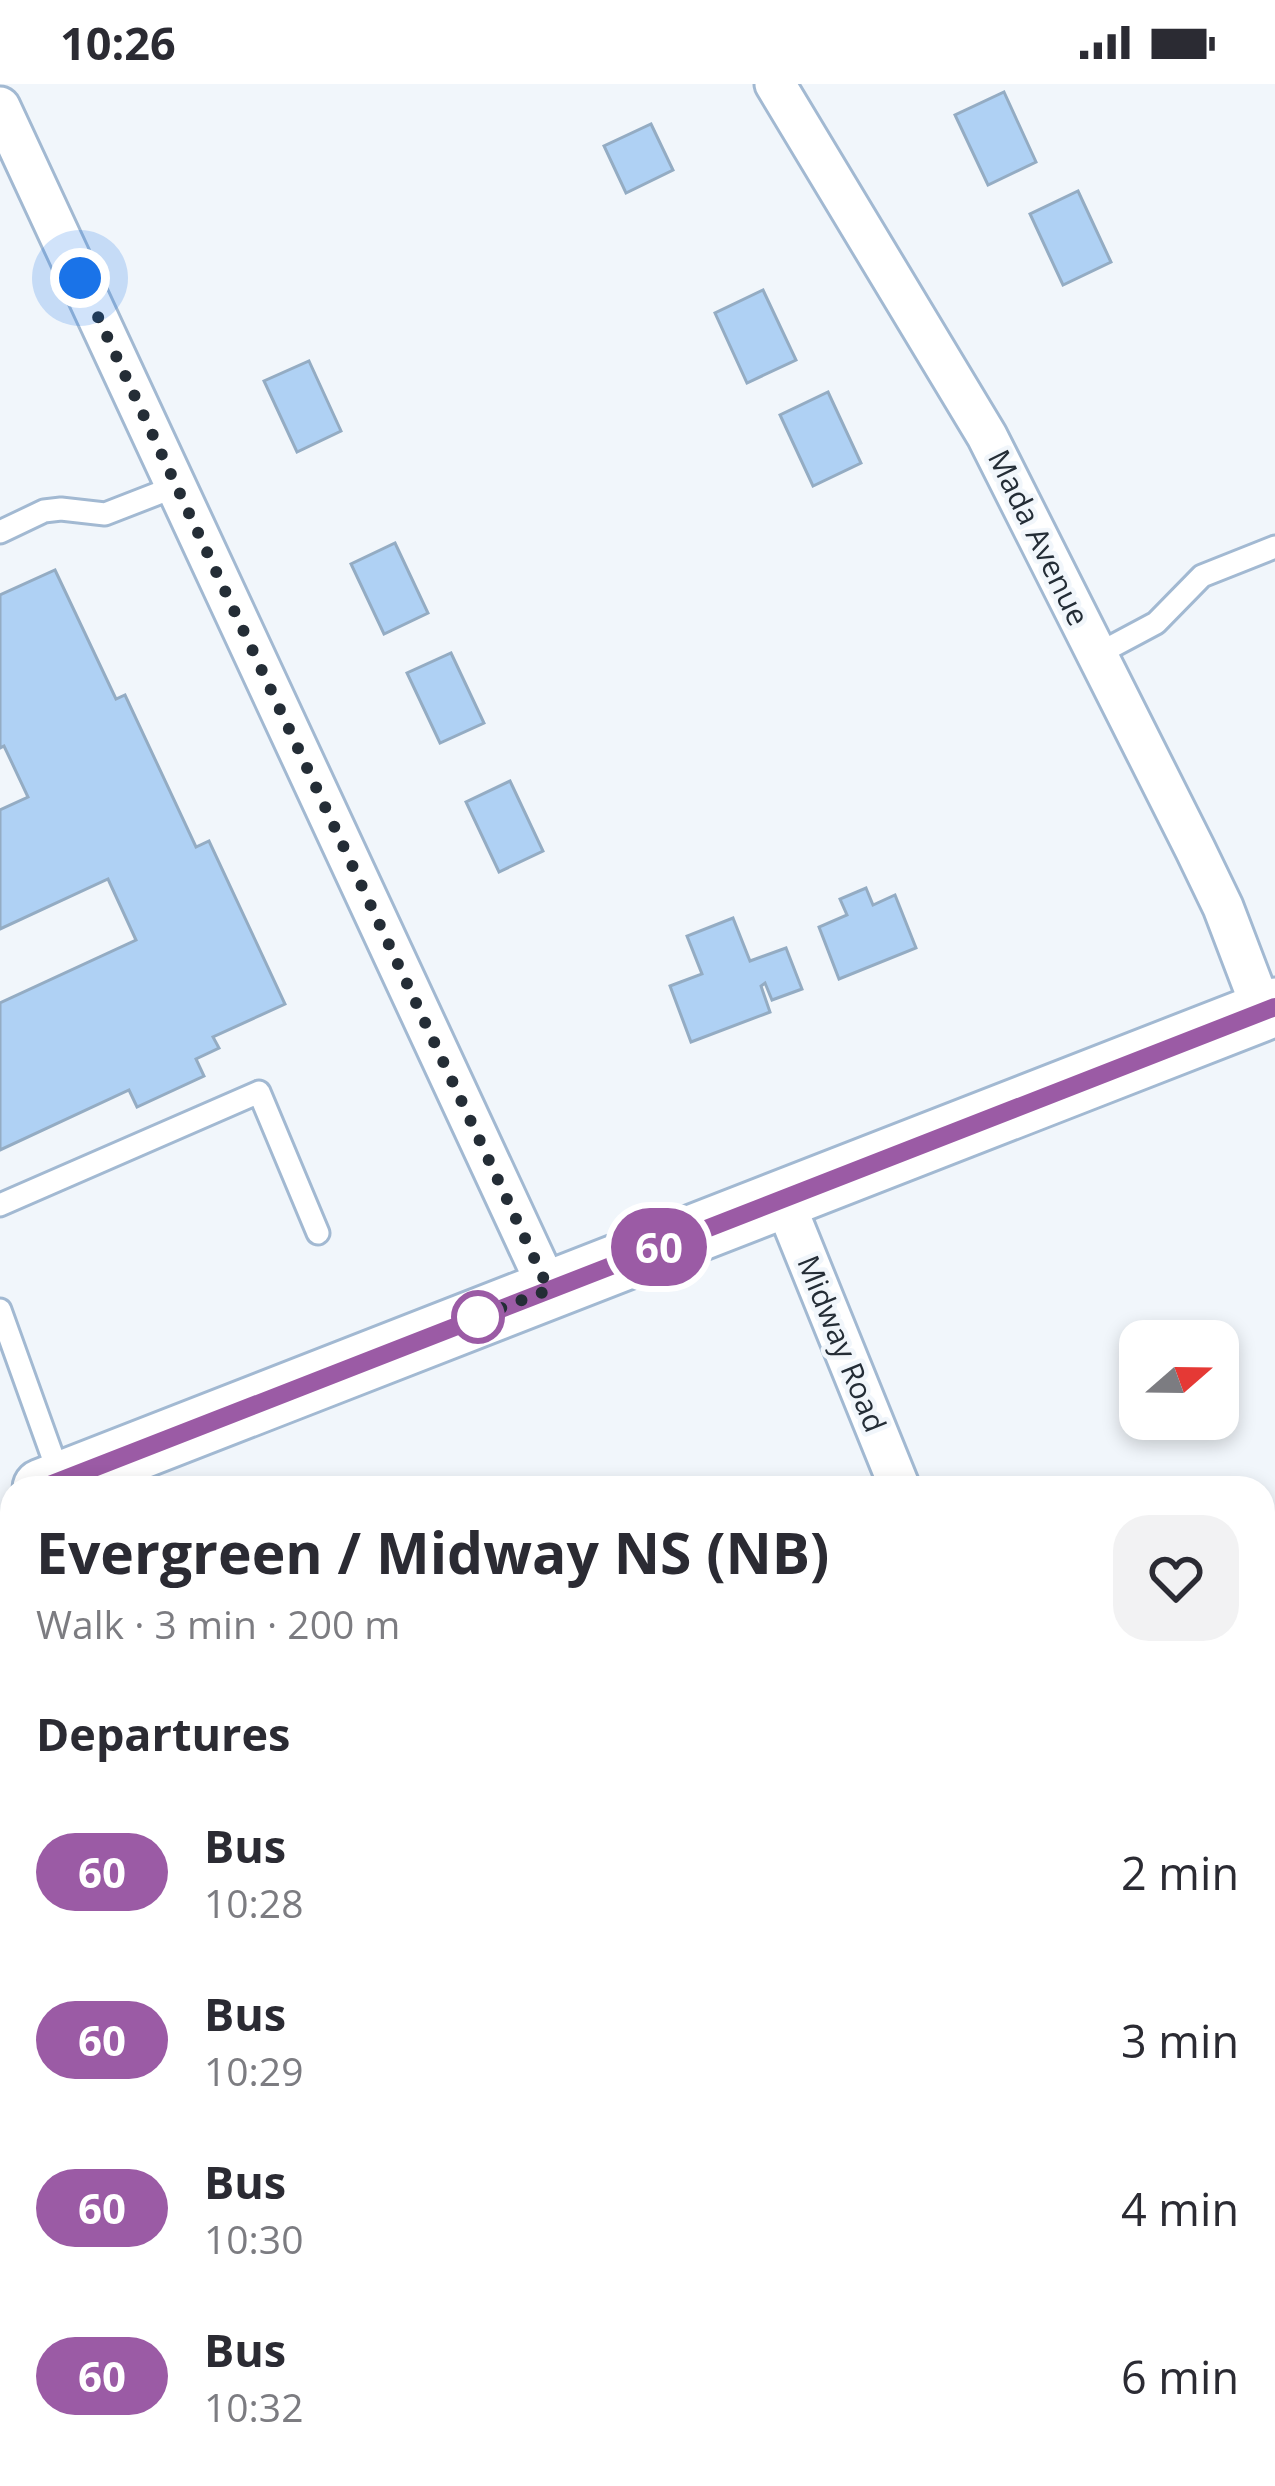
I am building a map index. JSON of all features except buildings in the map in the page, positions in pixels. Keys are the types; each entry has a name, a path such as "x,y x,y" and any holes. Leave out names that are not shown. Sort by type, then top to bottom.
{"main road":[{"path":"74,1476 1269,1010"}],"street":[{"name":"Mada Avenue","path":"775,84 987,436 1223,907 1269,1010"},
{"path":"0,107 549,1290"},
{"name":"Midway Road","path":"783,1199 895,1476"}],"lane":[{"path":"0,532 44,511 61,508 105,514 177,486"},
{"path":"1096,655 1156,623 1202,576 1275,547"},
{"path":"0,1205 260,1092 318,1233"},
{"path":"0,1310 35,1476"}],"bus line":[{"name":"60","path":"73,1476 1275,1007"}],"route":[{"path":"80,278 549,1290 472,1319 478,1317"}]}
